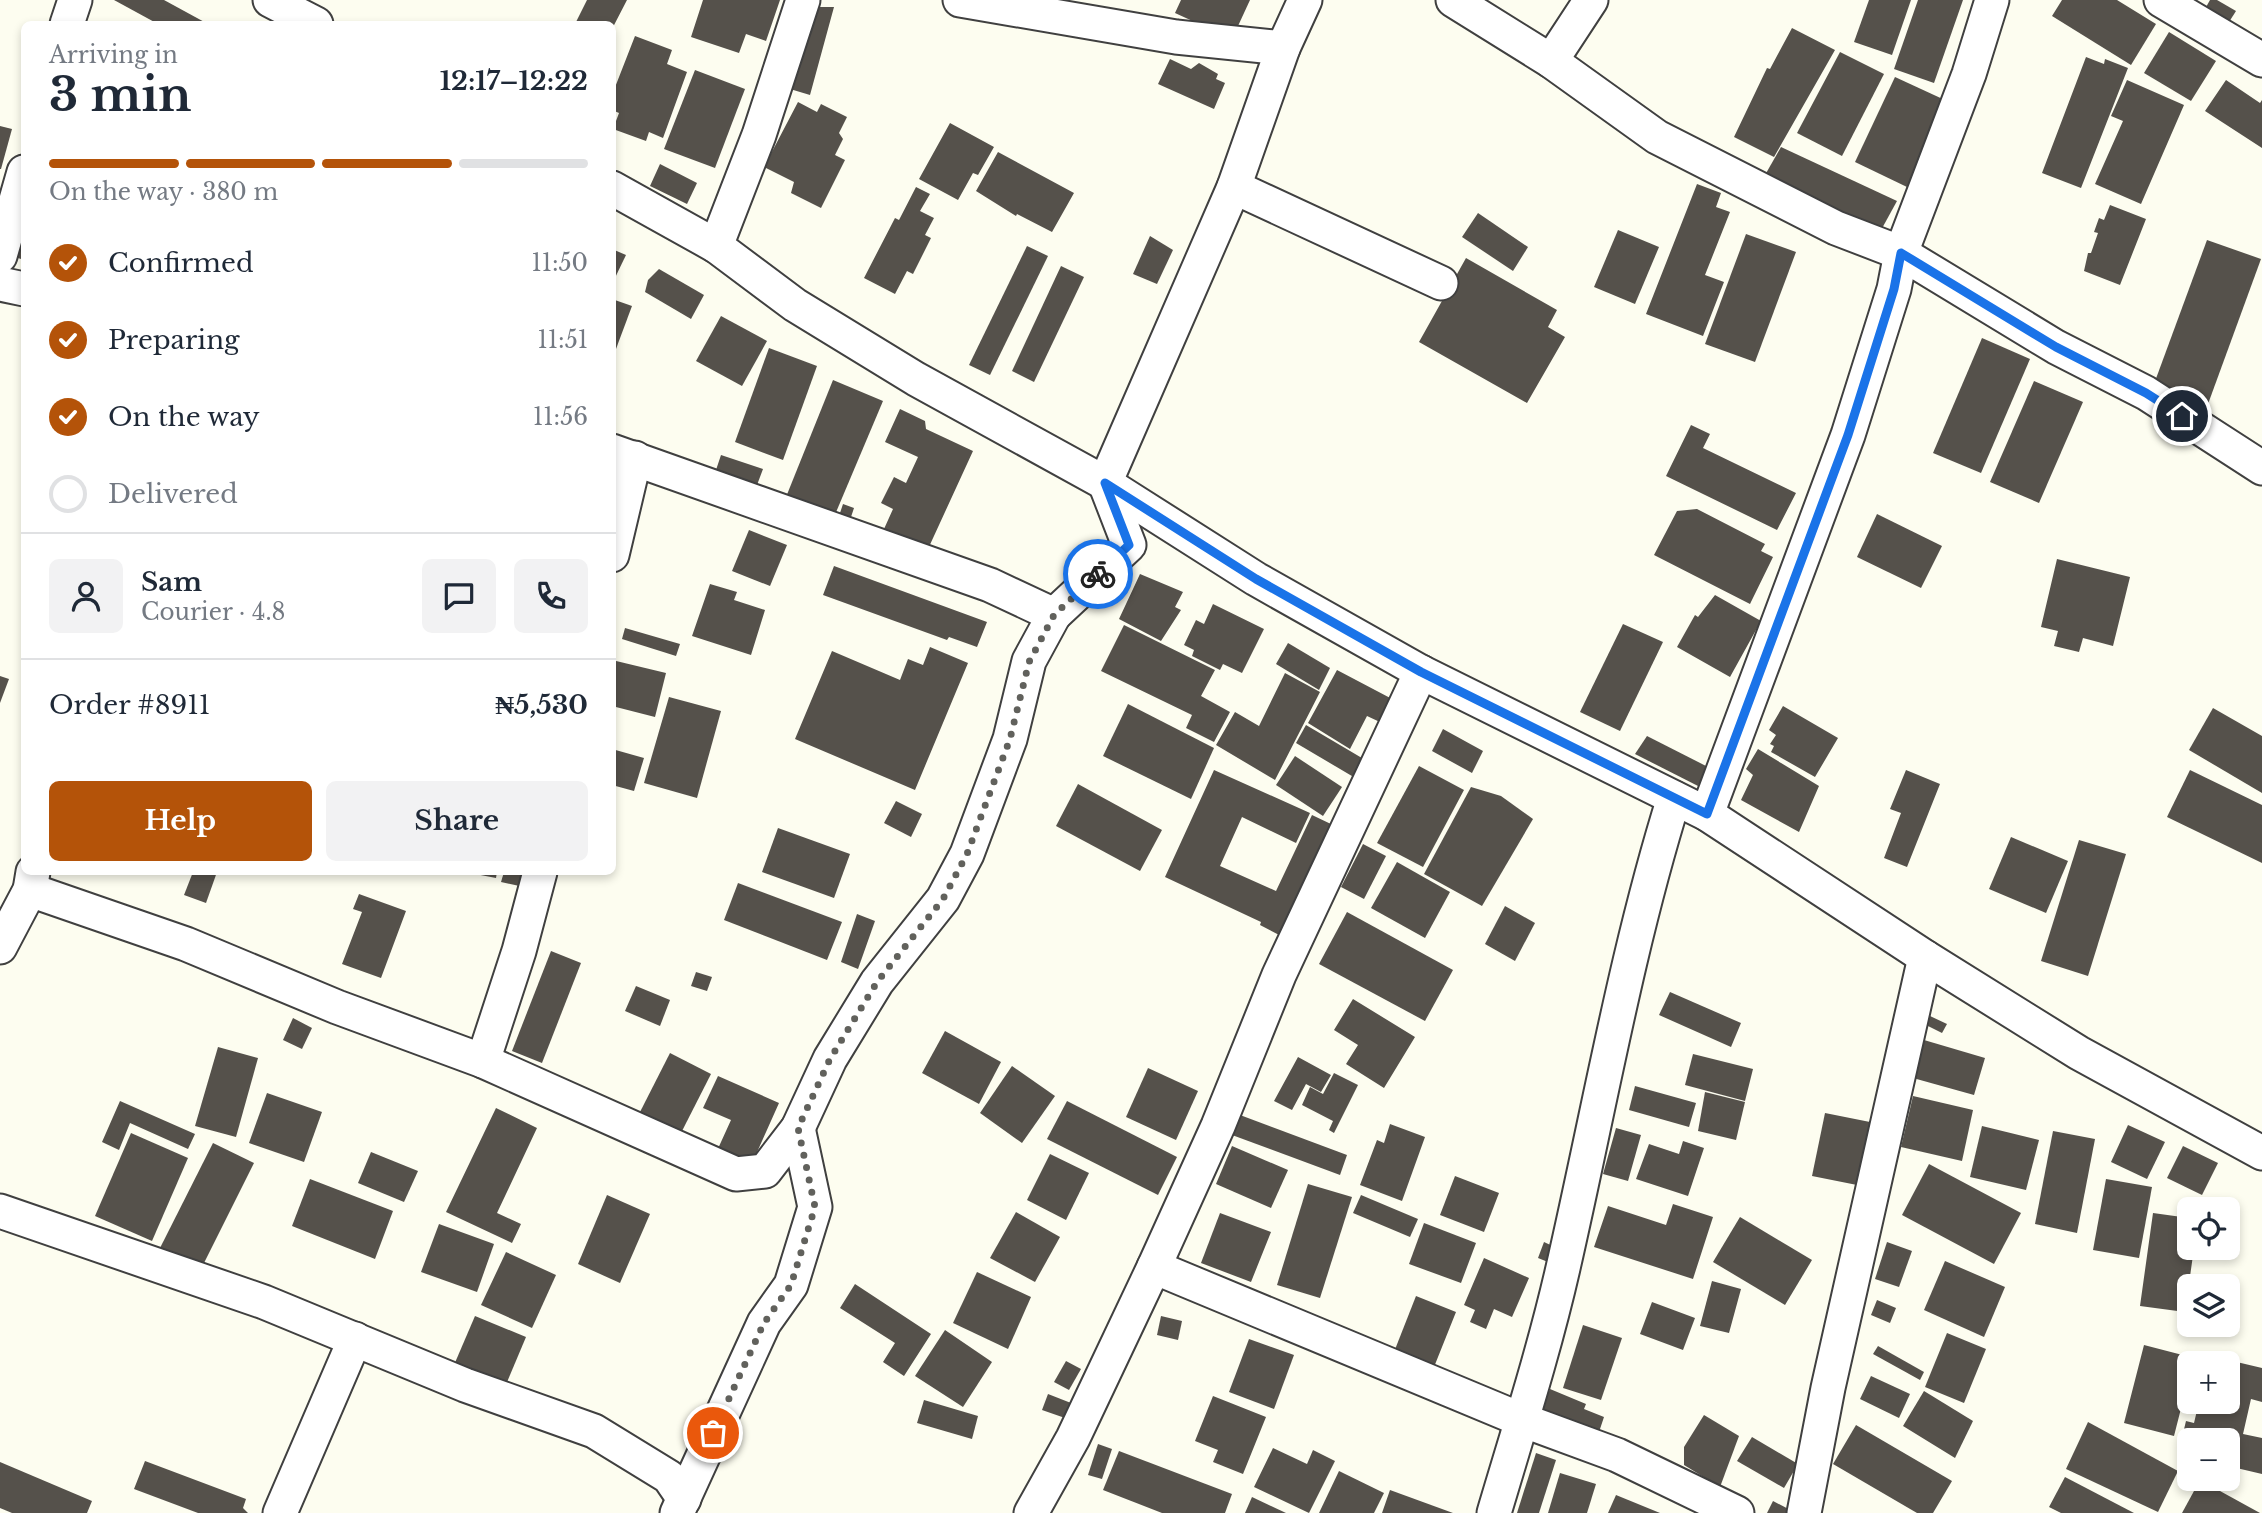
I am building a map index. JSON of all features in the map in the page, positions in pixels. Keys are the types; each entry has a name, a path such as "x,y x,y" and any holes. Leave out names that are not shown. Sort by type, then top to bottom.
{"street":[{"path":"69,21 75,0"},
{"path":"716,246 759,135 803,0"},
{"path":"960,0 1177,37 1283,48"},
{"path":"0,947 31,881 337,1007 483,1061 736,1174 765,1171 798,1128 830,1059 877,982 943,899 967,854 1010,739 1029,662 1054,615 1129,545 1105,483 1234,187 1283,48 1305,0"},
{"path":"1453,0 1551,61 1657,137 1836,229 1901,253 2056,347 2146,393 2262,468"},
{"path":"1551,61 1591,0"},
{"path":"1707,814 1848,435 1894,289 1901,253 1969,74 1992,0"},
{"path":"2161,0 2262,60"},
{"path":"0,256 21,182"},
{"path":"1234,187 1441,283"},
{"path":"616,190 716,246 795,305 916,379 1105,483 1256,579 1421,672 1707,814 1925,957 2079,1053 2262,1153"},
{"path":"0,284 21,288"},
{"path":"616,522 624,455 990,585 1054,615"},
{"path":"1031,1513 1073,1438 1154,1267 1218,1126 1279,975 1421,672"},
{"path":"1494,1513 1563,1267 1596,1104 1645,897 1674,798"},
{"path":"483,1061 519,951 539,875"},
{"path":"1804,1513 1828,1388 1925,957"},
{"path":"680,1506 764,1323 791,1285 815,1207 798,1128"},
{"path":"0,1211 264,1302 465,1385 594,1431 669,1477 680,1506"},
{"path":"1154,1267 1522,1420 1617,1455 1737,1513"},
{"path":"280,1513 355,1339"}],"building":[{"path":"114,0 164,0 202,21 152,21"},
{"path":"587,0 627,0 616,21 576,21"},
{"path":"703,0 780,0 766,41 746,34 739,53 691,37"},
{"path":"1181,0 1250,0 1232,39 1175,13"},
{"path":"1869,0 1911,0 1892,55 1854,42"},
{"path":"1918,0 1963,0 1934,83 1894,69"},
{"path":"2062,0 2117,0 2156,24 2131,65 2052,16"},
{"path":"2210,0 2217,0 2236,11 2224,30 2201,16"},
{"path":"811,7 834,7 810,95 790,89"},
{"path":"1792,28 1835,50 1774,157 1734,137 1767,68 1770,69"},
{"path":"2169,32 2216,61 2191,101 2144,73"},
{"path":"635,36 672,50 667,64 687,72 663,138 649,132 646,141 616,130 619,113 616,112 616,85"},
{"path":"1840,52 1884,74 1842,156 1797,133"},
{"path":"2086,57 2104,64 2105,59 2128,68 2081,188 2042,173"},
{"path":"1170,59 1191,69 1199,63 1218,74 1216,79 1225,83 1214,109 1158,84"},
{"path":"695,70 745,89 715,168 664,149"},
{"path":"1895,77 1947,101 1907,187 1855,162"},
{"path":"2127,80 2184,105 2141,204 2095,184 2123,121 2111,116"},
{"path":"2226,80 2260,103 2262,100 2262,148 2205,111"},
{"path":"798,102 817,112 821,104 847,117 839,133 843,139 835,155 845,160 821,208 791,193 794,182 764,167"},
{"path":"950,123 994,147 978,175 973,173 958,200 919,179"},
{"path":"0,126 12,129 1,169 0,169"},
{"path":"1781,147 1897,201 1880,232 1765,175"},
{"path":"998,152 1074,193 1052,232 1017,214 1016,216 976,191"},
{"path":"660,164 697,183 687,204 650,186"},
{"path":"1697,184 1721,193 1716,207 1730,212 1705,275 1724,282 1703,336 1646,314"},
{"path":"916,187 930,194 920,211 934,218 925,235 931,238 913,274 907,271 895,294 864,278 895,218 899,220"},
{"path":"2110,205 2146,219 2120,285 2084,271 2088,253 2091,253 2098,233 2094,232 2099,218 2104,220"},
{"path":"1478,213 1528,247 1513,271 1462,237"},
{"path":"21,229 21,259 12,256"},
{"path":"1618,230 1659,247 1635,304 1594,287"},
{"path":"1746,234 1796,252 1755,362 1705,344"},
{"path":"1150,236 1173,250 1157,284 1133,274"},
{"path":"2207,240 2261,259 2208,404 2154,384"},
{"path":"1027,246 1048,256 990,375 969,365"},
{"path":"616,251 626,255 616,276"},
{"path":"1466,258 1557,310 1548,327 1565,337 1527,403 1419,342"},
{"path":"1061,266 1084,277 1034,382 1012,371"},
{"path":"659,269 704,295 691,319 645,292 648,280"},
{"path":"616,300 632,306 616,349"},
{"path":"721,316 767,341 742,386 696,361"},
{"path":"1982,338 2030,359 1981,473 1933,453"},
{"path":"769,348 817,366 783,460 735,442"},
{"path":"833,380 883,401 834,517 786,497"},
{"path":"2034,381 2083,402 2039,503 1990,482"},
{"path":"900,409 925,421 926,429 973,451 928,549 884,529 893,509 881,503 894,477 906,483 918,457 885,442"},
{"path":"1691,425 1710,434 1703,448 1796,493 1777,530 1666,476"},
{"path":"721,455 763,469 754,493 713,479"},
{"path":"843,504 854,508 849,523 838,519"},
{"path":"1697,509 1765,544 1761,551 1773,557 1750,604 1654,555 1677,511"},
{"path":"1877,514 1942,546 1921,588 1857,557"},
{"path":"749,530 787,545 770,586 732,571"},
{"path":"2057,559 2130,577 2113,646 2083,638 2079,652 2054,646 2058,631 2041,627"},
{"path":"834,566 987,622 977,647 949,637 947,640 823,595"},
{"path":"1140,574 1183,592 1175,607 1181,610 1161,641 1119,619"},
{"path":"710,584 737,592 734,600 765,610 751,655 692,636"},
{"path":"1715,595 1761,621 1730,677 1677,647 1695,615 1698,617"},
{"path":"1213,604 1264,629 1242,673 1223,664 1220,670 1192,656 1194,650 1184,645 1196,620 1204,624"},
{"path":"1623,624 1663,642 1620,731 1580,712"},
{"path":"1124,625 1215,670 1201,696 1230,712 1214,742 1186,728 1192,715 1101,671"},
{"path":"625,628 680,644 676,656 622,639"},
{"path":"1288,643 1330,668 1319,690 1276,664"},
{"path":"930,647 968,663 915,790 795,739 832,651 900,680 908,659 923,665"},
{"path":"616,661 666,673 655,717 616,707"},
{"path":"1337,670 1394,700 1382,723 1367,716 1350,749 1308,723"},
{"path":"1285,673 1320,692 1275,780 1216,745 1235,712 1259,726"},
{"path":"0,676 9,679 0,703"},
{"path":"669,697 721,711 697,798 644,783"},
{"path":"1128,704 1214,748 1191,799 1103,756"},
{"path":"1783,706 1838,738 1815,777 1771,752 1774,746 1770,744 1776,735 1769,730"},
{"path":"2213,708 2262,736 2262,793 2189,750"},
{"path":"1306,725 1367,761 1357,779 1296,743"},
{"path":"1443,729 1483,751 1472,773 1432,751"},
{"path":"1647,736 1708,767 1698,786 1635,754"},
{"path":"1758,749 1819,786 1799,832 1741,800 1753,775 1746,769"},
{"path":"616,750 644,758 634,791 616,786"},
{"path":"1295,756 1342,787 1323,816 1276,785"},
{"path":"1419,766 1464,790 1423,867 1377,843"},
{"path":"1214,770 1310,813 1296,843 1242,817 1220,866 1276,891 1312,815 1333,825 1281,936 1260,925 1261,922 1165,877"},
{"path":"1906,770 1940,784 1907,867 1884,858 1901,813 1890,809"},
{"path":"2190,770 2262,805 2262,863 2167,817"},
{"path":"1078,784 1162,830 1140,871 1056,826"},
{"path":"1471,787 1501,796 1533,819 1482,906 1424,874"},
{"path":"896,801 922,814 911,837 884,823"},
{"path":"778,828 850,854 834,898 762,872"},
{"path":"2011,837 2068,861 2046,913 1989,889"},
{"path":"2079,840 2126,854 2088,976 2041,961"},
{"path":"1363,844 1386,856 1364,899 1341,887"},
{"path":"1397,862 1450,892 1425,938 1371,908"},
{"path":"192,875 216,875 206,903 184,895"},
{"path":"503,875 527,875 524,887 501,882"},
{"path":"738,883 842,922 827,960 724,920"},
{"path":"359,894 406,911 381,978 342,964 362,912 353,909"},
{"path":"1505,906 1535,923 1515,961 1485,944"},
{"path":"1347,912 1453,970 1425,1021 1319,964"},
{"path":"857,914 875,921 858,969 841,962"},
{"path":"551,951 581,963 542,1063 512,1051"},
{"path":"696,972 712,977 707,991 691,986"},
{"path":"636,986 670,1000 660,1026 625,1011"},
{"path":"1670,992 1741,1023 1731,1047 1659,1015"},
{"path":"1353,999 1415,1037 1384,1088 1346,1064 1358,1045 1334,1030"},
{"path":"1930,1016 1947,1024 1942,1033 1926,1025"},
{"path":"293,1018 312,1028 302,1049 283,1040"},
{"path":"945,1031 1001,1062 979,1104 922,1073"},
{"path":"1924,1040 1985,1058 1974,1095 1913,1078"},
{"path":"218,1047 258,1058 236,1137 195,1126"},
{"path":"670,1053 711,1074 681,1133 640,1112"},
{"path":"1693,1054 1753,1069 1745,1101 1685,1085"},
{"path":"1298,1057 1331,1075 1321,1092 1306,1084 1292,1110 1274,1101"},
{"path":"1012,1066 1055,1096 1022,1143 980,1113"},
{"path":"1148,1068 1198,1091 1176,1140 1126,1117"},
{"path":"1334,1073 1358,1085 1334,1133 1329,1130 1333,1121 1302,1105 1310,1087 1323,1094"},
{"path":"718,1076 779,1103 750,1168 716,1153 731,1120 703,1108"},
{"path":"1635,1086 1696,1103 1689,1127 1629,1110"},
{"path":"1705,1092 1745,1102 1736,1140 1698,1131"},
{"path":"267,1093 322,1112 304,1162 249,1143"},
{"path":"1913,1096 1973,1110 1962,1161 1901,1147"},
{"path":"120,1101 195,1134 188,1149 130,1123 119,1150 102,1142"},
{"path":"1067,1101 1177,1157 1158,1195 1047,1139"},
{"path":"496,1108 537,1128 497,1213 521,1224 512,1243 446,1212"},
{"path":"1825,1113 1875,1123 1862,1186 1812,1176"},
{"path":"1240,1115 1347,1155 1340,1175 1232,1135"},
{"path":"1390,1124 1425,1137 1402,1201 1360,1185 1377,1140 1384,1143"},
{"path":"2128,1125 2165,1142 2147,1179 2111,1162"},
{"path":"1982,1126 2039,1140 2026,1190 1970,1177"},
{"path":"1616,1128 1641,1135 1628,1181 1603,1174"},
{"path":"2053,1131 2095,1139 2077,1233 2035,1224"},
{"path":"131,1133 188,1158 152,1241 95,1216"},
{"path":"1683,1141 1704,1148 1688,1196 1636,1179 1649,1144 1679,1154"},
{"path":"213,1143 254,1163 201,1269 160,1248"},
{"path":"1232,1146 1288,1170 1271,1208 1216,1184"},
{"path":"2183,1146 2218,1163 2202,1195 2167,1178"},
{"path":"371,1152 418,1171 404,1202 358,1183"},
{"path":"1050,1154 1089,1173 1066,1220 1027,1200"},
{"path":"1929,1164 2021,1213 1994,1264 1902,1215"},
{"path":"1455,1176 1499,1193 1484,1232 1440,1215"},
{"path":"310,1179 393,1211 375,1259 292,1226"},
{"path":"2106,1179 2152,1187 2139,1258 2093,1250"},
{"path":"1308,1184 1352,1197 1320,1298 1277,1285"},
{"path":"607,1195 650,1214 620,1283 578,1264"},
{"path":"1361,1195 1418,1219 1410,1237 1353,1213"},
{"path":"1673,1204 1713,1217 1693,1279 1594,1247 1608,1206 1666,1225"},
{"path":"1016,1212 1060,1237 1035,1282 990,1258"},
{"path":"1220,1213 1271,1232 1251,1282 1201,1263"},
{"path":"2153,1213 2177,1216 2177,1260 2192,1260 2190,1274 2177,1274 2177,1311 2140,1306"},
{"path":"1740,1217 1812,1260 1785,1305 1713,1262"},
{"path":"1424,1223 1476,1243 1461,1283 1409,1264"},
{"path":"439,1224 494,1244 477,1292 421,1272"},
{"path":"1544,1242 1559,1249 1553,1264 1538,1258"},
{"path":"1887,1242 1912,1251 1899,1287 1875,1279"},
{"path":"506,1252 556,1275 532,1328 481,1305"},
{"path":"1484,1258 1529,1278 1512,1317 1494,1309 1486,1329 1470,1322 1475,1310 1464,1305"},
{"path":"1945,1261 2005,1287 1984,1337 1924,1310"},
{"path":"977,1272 1031,1297 1008,1349 953,1323"},
{"path":"1712,1281 1741,1289 1729,1333 1700,1326"},
{"path":"855,1284 931,1334 904,1376 883,1362 895,1343 840,1308"},
{"path":"1416,1296 1456,1312 1434,1367 1394,1352"},
{"path":"1877,1300 1896,1308 1890,1323 1871,1315"},
{"path":"1652,1302 1695,1318 1683,1350 1640,1334"},
{"path":"475,1316 526,1337 505,1387 454,1365"},
{"path":"1161,1316 1182,1321 1178,1340 1157,1335"},
{"path":"1583,1325 1622,1338 1601,1400 1563,1388"},
{"path":"945,1330 992,1362 963,1407 915,1376"},
{"path":"1947,1333 1986,1349 1964,1403 1925,1387"},
{"path":"1249,1339 1294,1355 1274,1409 1229,1392"},
{"path":"2144,1345 2177,1354 2177,1414 2180,1414 2174,1436 2124,1423"},
{"path":"1878,1346 1924,1372 1920,1380 1873,1354"},
{"path":"1066,1361 1081,1369 1069,1390 1054,1382"},
{"path":"2240,1363 2262,1368 2262,1402 2251,1399 2243,1434 2262,1438 2262,1474 2240,1469 2240,1428 2184,1428 2186,1421 2194,1423 2196,1414 2240,1414"},
{"path":"1871,1376 1910,1394 1899,1418 1860,1399"},
{"path":"1550,1389 1586,1404 1584,1409 1604,1417 1598,1435 1541,1412"},
{"path":"1924,1391 1973,1421 1955,1458 1903,1426"},
{"path":"1048,1394 1071,1403 1065,1418 1042,1410"},
{"path":"1213,1396 1266,1417 1243,1474 1213,1462 1218,1450 1195,1441"},
{"path":"924,1400 978,1416 972,1439 917,1423"},
{"path":"1704,1415 1739,1436 1720,1487 1684,1465 1684,1447"},
{"path":"2088,1422 2177,1470 2177,1473 2158,1512 2066,1469"},
{"path":"1856,1425 1952,1481 1933,1513 1917,1513 1833,1464"},
{"path":"1752,1437 1798,1464 1784,1488 1737,1461"},
{"path":"1098,1444 1112,1449 1102,1479 1088,1475"},
{"path":"1273,1448 1307,1464 1313,1450 1335,1461 1309,1513 1254,1487"},
{"path":"1119,1451 1232,1494 1225,1513 1162,1513 1103,1490"},
{"path":"1536,1453 1556,1460 1539,1513 1517,1513"},
{"path":"145,1461 246,1499 243,1508 248,1513 198,1513 134,1489"},
{"path":"0,1462 92,1501 87,1513 12,1513 0,1508"},
{"path":"1339,1471 1384,1493 1374,1513 1319,1513"},
{"path":"1560,1473 1596,1484 1587,1513 1548,1513"},
{"path":"2065,1477 2134,1513 2061,1513 2049,1507"},
{"path":"1390,1490 1453,1513 1382,1513"},
{"path":"2194,1491 2220,1491 2260,1513 2182,1513"},
{"path":"1616,1495 1660,1513 1608,1513"},
{"path":"1252,1497 1286,1513 1245,1513"},
{"path":"1773,1501 1796,1513 1767,1513"}],"way so far":[{"path":"713,1433 764,1323 791,1285 815,1207 805,1172 798,1128 830,1059 877,982 943,899 967,854 1010,739 1029,662 1054,615 1098,574"}],"route":[{"path":"1098,574 1129,545 1105,483 1256,579 1421,672 1707,814 1802,552 1848,435 1894,289 1901,253 2056,347 2146,393 2182,416"}]}
